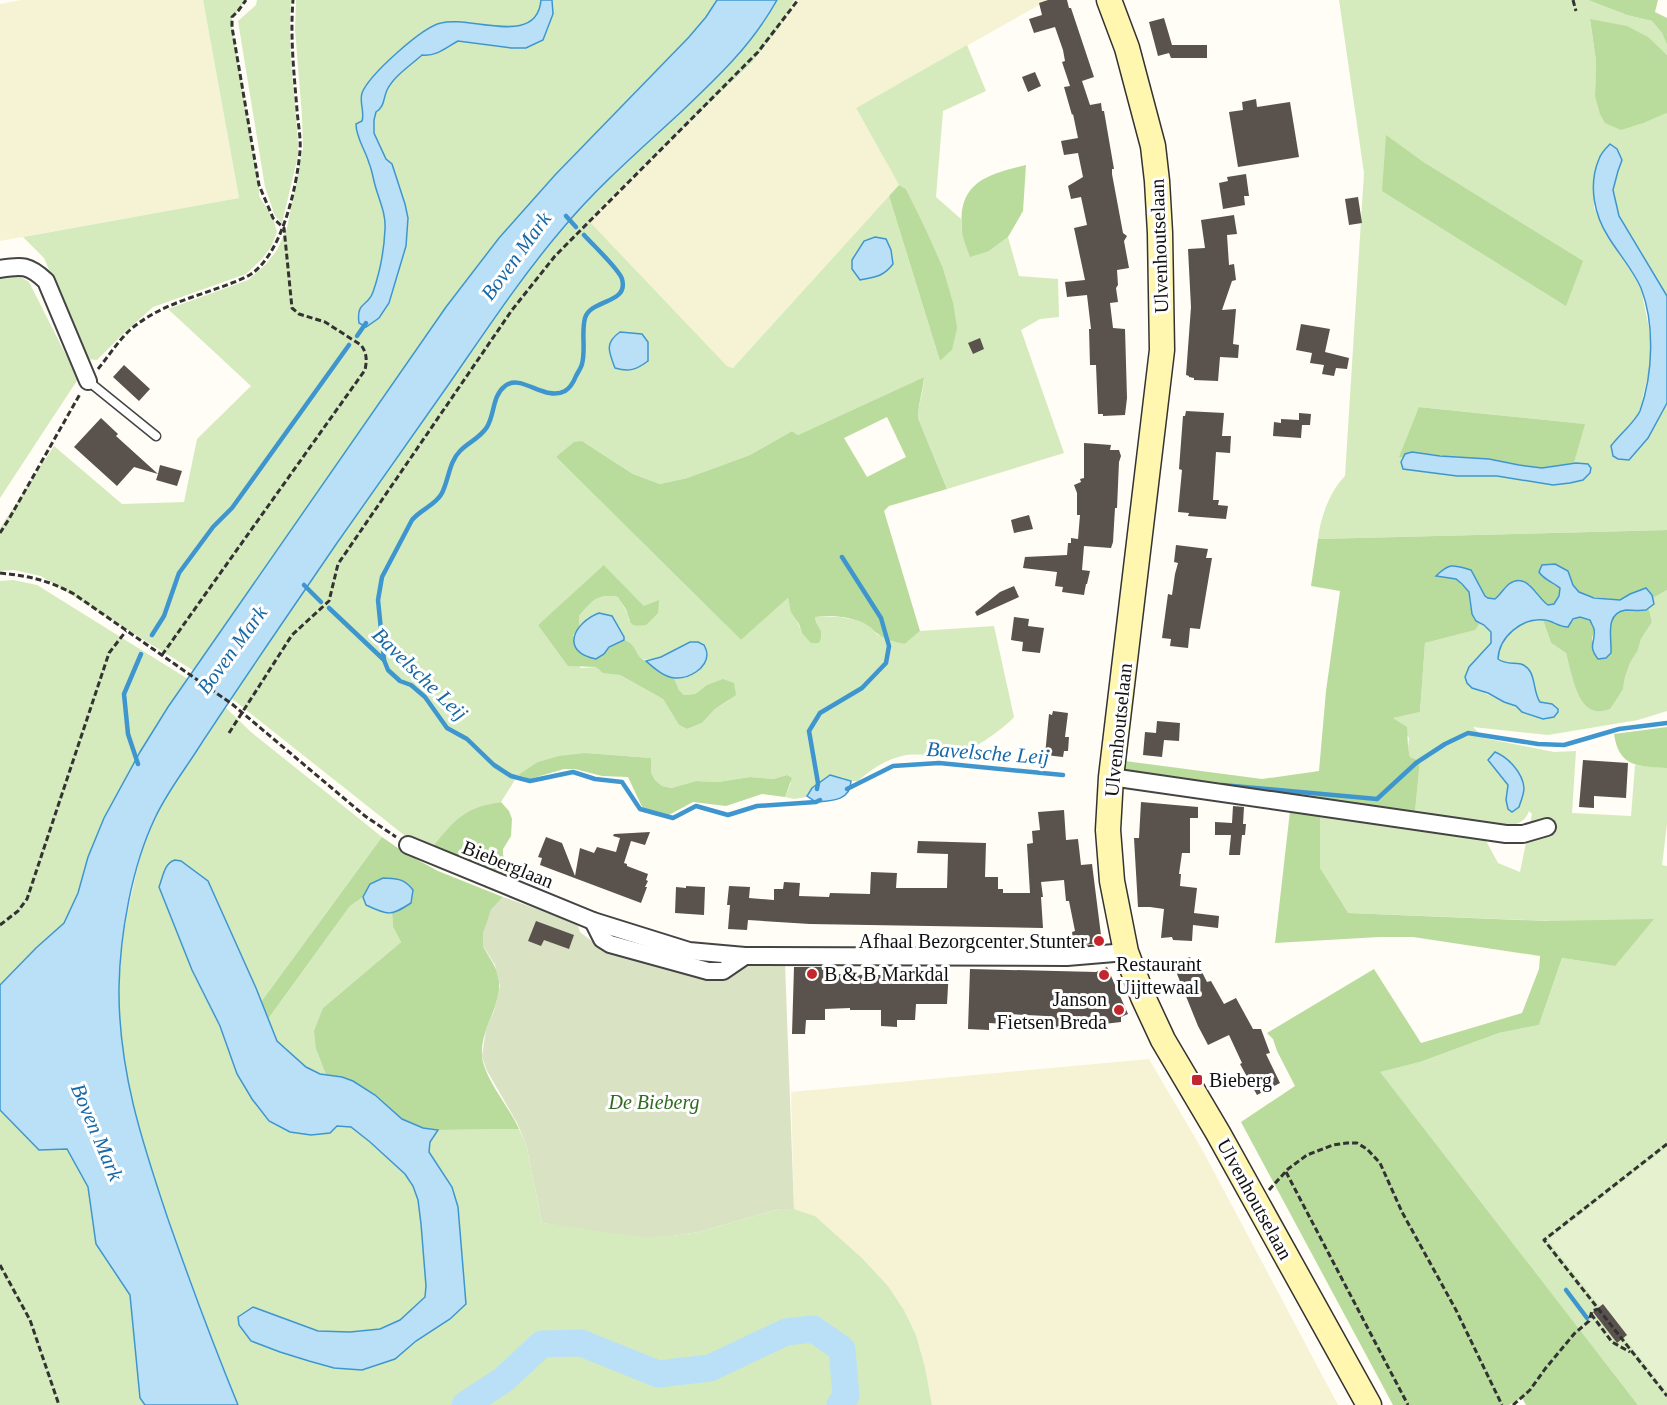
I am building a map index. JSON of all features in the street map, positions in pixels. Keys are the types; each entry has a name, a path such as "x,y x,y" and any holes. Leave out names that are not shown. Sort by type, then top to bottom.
{"main road":[{"name":"Ulvenhoutselaan","path":"1109,0 1127,48 1153,146 1160,233 1162,350 1111,777 1108,830 1112,881 1126,952 1163,1040 1218,1133 1369,1405"}],"street":[{"path":"0,269 18,266 35,271 46,281 88,381"},
{"path":"1111,777 1506,834 1523,834 1547,827"},
{"name":"Bieberglaan","path":"408,845 593,921 689,951 745,956 1067,957 1126,952"}],"lane":[{"path":"88,381 156,436"}],"path":[{"path":"162,655 365,370 365,351 361,345 325,322 299,314 292,308 284,228 273,218 259,185 232,27 232,17 246,0"},
{"path":"0,532 88,381 130,331 167,306 256,272 273,249 284,228 296,181 300,149 292,46 293,0"},
{"path":"229,733 292,635 329,601 338,564 512,310 555,256 758,52 798,0"},
{"path":"1573,0 1576,11"},
{"path":"0,573 28,576 56,585 74,594 232,704 365,816 408,845"},
{"path":"0,925 18,911 27,899 109,653 126,631"},
{"path":"1269,1191 1288,1168 1307,1155 1333,1145 1347,1143 1357,1143 1367,1149 1380,1162 1402,1212 1456,1310 1502,1405"},
{"path":"1667,1144 1544,1240 1667,1396"},
{"path":"1286,1172 1408,1405"},
{"path":"0,1265 30,1320 59,1405"},
{"path":"1513,1405 1530,1390 1574,1334 1589,1321 1592,1311 1599,1309"},
{"path":"1591,1314 1612,1342 1634,1354"}],"shaded area":[{"path":"21,0 203,0 239,198 0,241 0,4"},
{"path":"794,0 1048,0 856,108 899,185 733,368 727,366 589,221 604,204 752,64 779,28"},
{"path":"1149,1059 1203,1151 1338,1405 932,1405 916,1335 904,1310 888,1286 862,1258 815,1216 794,1209 791,1092"}],"green space":[{"path":"203,0 246,0 232,17 232,27 259,196 273,218 277,232 271,247 246,274 153,307 97,360 87,359 44,258 23,237 239,198"},
{"path":"257,0 291,0 291,53 298,156 282,223 275,216 265,187 238,21 256,5"},
{"path":"296,0 717,0 689,37 499,238 446,307 194,671 41,576 14,570 0,571 0,528 54,446 122,504 184,502 197,439 251,386 168,309 248,280 266,264 277,250 287,228 303,148 295,30"},
{"path":"777,0 794,0 779,28 752,63 589,221 727,366 733,368 889,196 940,361 952,350 953,302 943,268 906,189 899,185 856,108 967,45 986,91 943,111 936,197 961,219 962,231 989,251 1008,237 1019,276 1058,279 1059,317 1040,319 1021,330 1064,453 947,489 918,418 924,377 798,435 792,431 750,455 687,478 660,484 633,474 582,441 556,457 741,640 788,598 802,633 821,631 815,617 840,617 856,620 868,625 878,635 905,644 920,631 994,626 1014,717 986,740 961,754 902,756 878,766 858,781 849,781 842,777 812,788 806,797 794,799 785,797 791,783 787,775 773,779 750,777 718,782 696,781 673,788 662,786 655,780 651,773 651,758 586,753 518,775 501,802 487,805 452,826 430,850 409,839 231,698 513,290 568,222 768,16","holes":["605,566 644,606 629,621 628,614 618,597 600,597 579,616 579,627 588,617 612,616 624,640 631,644 643,659 648,660 662,657 698,642 704,645 708,653 686,678 674,678 684,695 695,694 707,685 729,700 715,709 702,723 687,729 679,725 663,699 620,675 599,670 597,667 581,668 538,625"]},
{"path":"1339,0 1588,0 1627,15 1652,21 1662,33 1667,45 1667,55 1590,20 1596,61 1595,96 1646,122 1667,113 1667,296 1634,245 1620,217 1614,188 1622,160 1610,144 1599,158 1594,208 1607,235 1641,289 1651,338 1649,371 1639,413 1611,446 1612,456 1618,459 1648,438 1667,403 1667,530 1318,539 1327,505 1345,476 1364,173","holes":["1386,136 1425,163 1566,305","1420,407 1584,424 1574,463 1588,464 1523,480 1497,476 1457,476 1401,462 1404,457 1400,457"]},
{"path":"1588,0 1658,0 1655,12 1667,18 1667,45 1662,33 1652,21 1627,15"},
{"path":"1590,19 1627,26 1648,37 1667,55 1667,113 1621,130 1605,123 1595,96 1596,61"},
{"path":"1386,135 1425,163 1583,261 1566,306 1382,191"},
{"path":"1026,165 1023,211 1008,237 989,251 970,257 963,236 962,213 970,190 999,172"},
{"path":"899,185 906,189 925,228 943,268 953,302 957,328 952,350 940,361 889,196"},
{"path":"0,273 16,274 29,282 78,379 0,498"},
{"path":"924,377 918,418 947,489 889,506 884,511 920,631 905,644 884,638 861,622 828,616 815,617 821,631 821,638 819,643 811,643 802,633 791,612 788,598 741,640 556,457 574,442 582,441 633,474 660,484 687,478 750,455 792,431 798,435","holes":["887,417 906,457 867,477 844,438"]},
{"path":"1419,407 1585,424 1574,463 1542,468 1412,452 1399,457"},
{"path":"1667,530 1667,590 1653,598 1652,595 1630,594 1620,600 1586,596 1573,585 1568,571 1543,577 1553,581 1560,588 1554,605 1547,605 1542,601 1529,584 1502,592 1495,599 1485,596 1471,570 1437,576 1456,579 1469,592 1470,604 1476,621 1480,623 1475,630 1425,643 1420,712 1393,718 1407,727 1410,757 1420,761 1415,812 1123,773 1125,761 1262,779 1319,771 1326,691 1340,591 1311,586 1318,539"},
{"path":"604,565 644,606 659,600 658,613 646,625 633,625 618,597 600,597 579,616 579,627 573,636 604,654 615,644 627,641 642,659 674,678 684,695 695,694 707,685 723,679 734,683 736,695 715,709 702,723 687,729 679,725 663,699 620,675 603,673 596,667 568,666 538,625"},
{"path":"13,580 37,585 188,679 140,752 104,818 88,857 78,893 64,923 0,985 0,581"},
{"path":"1667,590 1667,711 1638,720 1548,735 1473,727 1484,738 1554,752 1576,751 1572,813 1631,816 1635,765 1667,768 1667,824 1662,865 1667,866 1667,1405 1638,1405 1379,1072 1420,1062 1499,1033 1539,1025 1562,958 1615,966 1551,921 1347,913 1320,868 1320,815 1484,837 1498,863 1520,872 1532,814 1529,811 1523,820 1513,825 1415,812 1420,761 1410,757 1409,738 1392,718 1420,712 1425,643 1474,630 1480,623 1491,632 1491,642 1482,653 1472,688 1534,716 1554,717 1552,704 1540,702 1521,664 1504,663 1498,659 1501,643 1519,625 1531,620 1543,620 1551,643 1566,653 1572,671 1623,689 1630,663 1652,622 1649,609 1653,604 1653,598","holes":["1521,775 1524,789 1519,807 1506,800 1508,785"]},
{"path":"1649,609 1652,622 1630,663 1623,689 1610,709 1598,711 1589,708 1575,687 1566,653 1551,643 1543,620 1568,627 1577,618 1590,620 1594,630 1592,639 1598,659 1606,658 1611,653 1612,621 1619,612"},
{"path":"225,707 251,732 382,837 261,1002 256,988 165,867 165,874 159,888 192,970 220,1026 237,1074 269,1121 290,1132 337,1126 351,1127 405,1174 418,1200 426,1286 425,1297 400,1320 380,1329 350,1332 318,1331 253,1307 239,1325 251,1341 395,1359 416,1341 450,1319 466,1304 458,1207 452,1187 429,1152 430,1142 438,1130 519,1129 526,1144 542,1223 673,1236 699,1232 779,1209 794,1209 815,1216 862,1258 888,1286 904,1310 916,1335 932,1405 238,1405 180,1252 142,1139 130,1096 122,1054 119,1015 123,942 144,844 164,800"},
{"path":"1667,727 1667,768 1632,763 1620,753 1614,734"},
{"path":"586,753 651,758 651,773 655,780 662,786 672,788 696,781 718,782 750,777 773,779 787,775 792,778 785,797 762,794 726,806 693,802 667,816 653,815 644,811 628,777 602,776 575,769 564,769 530,779 518,775 538,762 559,756"},
{"path":"501,802 509,811 512,819 511,836 503,849 503,855 513,871 513,884 430,850 457,819 472,810"},
{"path":"1290,811 1320,815 1320,868 1348,913 1547,921 1654,919 1615,966 1562,958 1539,1025 1499,1033 1420,1062 1380,1072 1638,1405 1526,1405 1522,1398 1509,1405 1393,1405 1241,1122 1295,1086 1273,1039 1267,1033 1374,969 1421,1043 1522,1013 1539,969 1540,956 1413,937 1275,943"},
{"path":"382,837 438,871 503,897 491,910 483,946 497,971 499,985 482,1045 482,1055 492,1083 519,1129 438,1130 423,1128 402,1119 375,1095 353,1081 326,1075 316,1049 314,1031 323,1008 401,942 393,927 392,913 396,913 370,884 363,897 350,906 268,1019 261,1002"},
{"path":"363,897 366,905 389,914 392,913 393,927 401,942 323,1008 316,1049 326,1075 320,1074 306,1067 287,1052 276,1040 268,1019 350,906"},
{"name":"De Bieberg","path":"503,897 577,923 580,932 593,942 698,975 738,962 785,963 794,1209 779,1209 699,1232 673,1236 642,1237 542,1223 526,1144 517,1123 486,1069 482,1056 486,1029 494,1011 500,986 495,965 483,946 483,933 491,910"},
{"path":"0,1110 39,1150 67,1149 88,1187 96,1244 130,1295 140,1398 145,1405 0,1405"},
{"path":"1667,1147 1667,1392 1548,1240"}],"water":[{"path":"541,0 552,0 553,14 543,40 526,48 458,41 437,53 422,55 398,75 387,90 382,105 376,112 374,133 386,159 392,164 405,204 408,218 406,246 389,303 379,318 366,327 359,323 359,311 371,297 380,269 385,223 371,168 356,129 356,124 363,118 362,93 385,64 432,26 453,22 500,26 528,23 537,14"},
{"name":"Boven Mark","path":"717,0 777,0 757,32 734,60 591,197 533,265 253,666 172,788 147,837 129,901 120,966 120,1017 127,1076 149,1162 168,1219 238,1405 145,1405 140,1398 130,1295 96,1244 88,1187 67,1149 39,1150 0,1110 0,985 64,923 78,893 88,857 104,818 140,752 168,707 446,307 499,238 555,175 689,37"},
{"path":"1610,144 1617,149 1622,160 1613,190 1619,216 1667,296 1667,403 1648,438 1629,460 1613,456 1611,446 1640,411 1648,381 1651,349 1649,317 1641,288 1604,229 1594,200 1596,169 1601,155"},
{"path":"875,237 886,239 891,250 893,264 882,274 860,280 852,269 852,260 864,241"},
{"path":"620,332 642,334 648,342 648,361 632,369 615,368 609,348 612,340"},
{"path":"1412,452 1489,459 1542,468 1576,463 1588,464 1591,468 1590,473 1583,480 1553,485 1497,476 1457,476 1403,469 1401,462 1405,454"},
{"path":"1555,564 1568,571 1573,585 1579,592 1594,598 1620,600 1646,588 1652,595 1654,604 1646,610 1626,610 1615,616 1611,627 1611,653 1606,658 1598,659 1592,647 1594,628 1590,620 1580,617 1573,619 1568,627 1545,620 1528,622 1520,625 1507,636 1499,651 1498,659 1521,664 1530,670 1540,702 1552,704 1558,709 1554,717 1543,719 1522,712 1516,706 1472,688 1467,683 1465,677 1469,667 1491,643 1491,632 1476,621 1472,614 1469,592 1462,584 1456,579 1436,576 1445,568 1452,566 1471,570 1485,596 1495,599 1509,584 1521,581 1531,587 1548,605 1554,604 1559,596 1560,588 1539,572 1542,565"},
{"path":"599,613 612,616 624,640 609,647 596,659 578,650 574,644 574,637 582,623"},
{"path":"690,642 704,645 707,654 704,664 691,675 680,678 667,676 646,661 661,657"},
{"path":"1495,752 1514,766 1523,782 1524,793 1519,807 1512,812 1508,809 1506,800 1508,785 1488,760"},
{"path":"830,775 851,781 848,793 839,799 816,802 807,796 812,788"},
{"path":"175,860 181,861 208,881 277,1041 306,1067 320,1074 353,1081 375,1095 402,1119 423,1128 438,1130 430,1142 429,1152 452,1187 458,1207 466,1304 450,1319 416,1341 395,1359 362,1370 334,1368 251,1341 239,1325 238,1317 253,1307 318,1331 350,1332 380,1329 400,1320 425,1297 418,1200 405,1174 351,1127 337,1126 330,1133 311,1135 290,1132 269,1121 252,1099 237,1074 220,1026 192,970 159,887 166,867"},
{"path":"383,878 406,883 413,890 411,903 390,913 366,905 363,897 370,884"}],"building":[{"path":"1048,0 1067,0 1094,77 1082,81 1090,105 1101,103 1102,111 1104,111 1114,169 1112,169 1112,174 1123,233 1127,236 1124,241 1129,268 1117,270 1118,302 1110,303 1113,328 1125,329 1127,398 1125,415 1103,416 1103,414 1098,414 1096,365 1090,365 1089,329 1091,329 1087,295 1067,297 1065,282 1085,280 1074,228 1087,225 1081,197 1071,199 1068,186 1083,177 1078,153 1064,155 1061,141 1078,138 1064,87 1070,86 1062,62 1065,61 1063,50 1055,27 1034,33 1029,19 1042,15 1039,3"},
{"path":"1164,18 1172,45 1207,45 1207,58 1171,58 1169,53 1158,56 1149,22"},
{"path":"1035,72 1041,86 1028,92 1022,77"},
{"path":"1256,99 1257,107 1290,102 1299,157 1238,167 1229,112 1243,110 1242,102"},
{"path":"1246,174 1249,196 1244,196 1245,205 1223,209 1219,183 1228,181 1227,177"},
{"path":"1358,197 1362,223 1349,225 1345,199"},
{"path":"1234,215 1237,234 1227,235 1229,265 1234,264 1236,280 1232,281 1222,310 1236,309 1233,344 1239,345 1238,358 1220,357 1218,381 1194,380 1186,375 1191,307 1188,249 1205,248 1201,220"},
{"path":"1301,324 1330,329 1325,352 1349,358 1347,369 1336,368 1334,376 1322,374 1324,365 1310,363 1312,353 1296,350"},
{"path":"980,338 984,349 973,354 968,343"},
{"path":"124,365 150,389 139,401 113,377"},
{"path":"1186,411 1224,413 1222,436 1231,436 1230,453 1216,452 1213,500 1219,500 1218,505 1228,506 1226,519 1188,516 1189,513 1178,512 1182,470 1179,469 1183,416"},
{"path":"1299,413 1311,414 1310,425 1302,425 1301,438 1273,436 1274,422 1281,423 1281,419 1299,420"},
{"path":"101,418 118,434 116,436 158,474 134,467 117,486 74,447"},
{"path":"1084,443 1111,445 1110,450 1119,450 1121,456 1113,542 1111,548 1084,546 1082,570 1090,571 1084,595 1062,592 1063,587 1055,586 1057,572 1023,568 1025,557 1067,555 1071,538 1078,539 1080,515 1077,515 1077,493 1074,485 1084,478"},
{"path":"160,465 182,471 177,486 156,480"},
{"path":"1029,515 1033,529 1014,533 1011,520"},
{"path":"1176,545 1208,549 1206,558 1212,558 1200,629 1190,628 1188,648 1170,646 1171,639 1162,638 1168,594 1172,595 1178,563 1174,562"},
{"path":"1014,586 1019,597 977,616 975,612 1000,592"},
{"path":"1014,617 1029,619 1028,626 1044,628 1040,653 1022,651 1023,642 1011,640"},
{"path":"1053,711 1068,713 1065,737 1069,737 1068,751 1064,751 1063,757 1045,755 1049,714 1052,715"},
{"path":"1157,721 1180,723 1179,741 1164,740 1162,757 1143,755 1145,732 1156,733"},
{"path":"1583,760 1628,763 1626,798 1594,796 1594,808 1579,807"},
{"path":"1141,802 1198,807 1198,818 1190,818 1190,853 1182,853 1180,886 1197,888 1194,913 1219,916 1218,928 1193,925 1192,941 1173,940 1172,937 1161,938 1164,909 1138,907 1134,838 1139,838"},
{"path":"1233,806 1244,807 1243,824 1246,824 1245,835 1242,835 1240,855 1229,855 1231,835 1215,835 1215,822 1232,823"},
{"path":"1064,810 1066,840 1078,839 1081,865 1092,864 1102,943 1074,946 1072,932 1075,931 1069,901 1066,901 1064,880 1041,882 1043,928 810,924 748,920 747,930 728,929 729,886 750,887 749,898 774,900 774,889 783,889 784,882 800,883 799,896 829,897 830,893 870,894 871,872 897,873 896,888 947,888 948,854 917,853 918,841 986,843 985,877 998,877 998,889 1003,889 1003,893 1030,893 1027,844 1033,843 1032,831 1040,830 1038,812"},
{"path":"650,832 645,845 631,841 624,863 648,874 645,887 647,887 641,903 540,865 542,858 538,857 546,837 562,843 575,876 580,848 594,853 597,847 616,852 620,838 613,836 614,834"},
{"path":"686,886 705,887 704,915 675,913 676,887 686,888"},
{"path":"536,921 574,935 569,949 544,940 541,946 528,941"},
{"path":"1190,957 1196,972 1201,970 1207,982 1211,981 1224,1004 1236,998 1253,1029 1261,1029 1270,1053 1266,1054 1280,1083 1257,1095 1240,1064 1242,1063 1229,1035 1208,1045 1173,964"},
{"path":"794,967 835,967 835,974 868,975 883,975 883,972 897,972 897,969 949,969 947,1004 916,1004 915,1020 897,1020 897,1027 881,1026 881,1010 825,1009 825,1020 806,1020 805,1034 792,1034"},
{"path":"1107,967 1128,1014 1121,1017 1121,1022 1061,1029 1046,1028 1046,1016 1006,1014 1005,1024 989,1023 989,1030 968,1029 970,969 1096,972"},
{"path":"1603,1304 1627,1335 1617,1343 1593,1312"}],"waterway":[{"path":"566,216 576,227"},
{"path":"384,660 378,600 382,577 412,520 439,497 456,455 487,427 498,395 505,386 518,383 549,393 557,393 569,388 582,364 585,318 594,307 615,297 623,287 620,275 584,235"},
{"path":"357,336 366,323"},
{"path":"152,635 164,616 179,573 213,527 232,508 349,345"},
{"path":"817,789 818,783 809,731 820,713 862,688 886,663 889,646 881,618 842,557"},
{"name":"Bavelsche Leij","path":"304,585 321,602"},
{"name":"Bavelsche Leij","path":"329,608 384,660 388,670 400,681 411,685 425,697 447,728 467,739 494,765 511,776 530,781 573,772 595,779 622,782 640,809 673,818 696,806 728,815 757,806 820,800"},
{"path":"138,764 128,734 124,694 141,654"},
{"name":"Bavelsche Leij","path":"1222,785 1377,799 1416,763 1445,744 1468,733 1538,744 1564,745 1619,729 1667,723"},
{"name":"Bavelsche Leij","path":"847,789 893,766 939,763 1063,775"},
{"path":"1566,1290 1587,1318"},
{"path":"465,1405 503,1380 542,1344 581,1343 658,1374 710,1368 786,1332 813,1329 842,1349 846,1396 840,1405"}],"place":[{"name":"Afhaal Bezorgcenter Stunter","path":"1099,941"},
{"name":"B & B Markdal","path":"812,974"},
{"name":"Restaurant Uijttewaal","path":"1104,975"},
{"name":"Janson Fietsen Breda","path":"1119,1010"},
{"name":"Bieberg","path":"1197,1080"}]}
